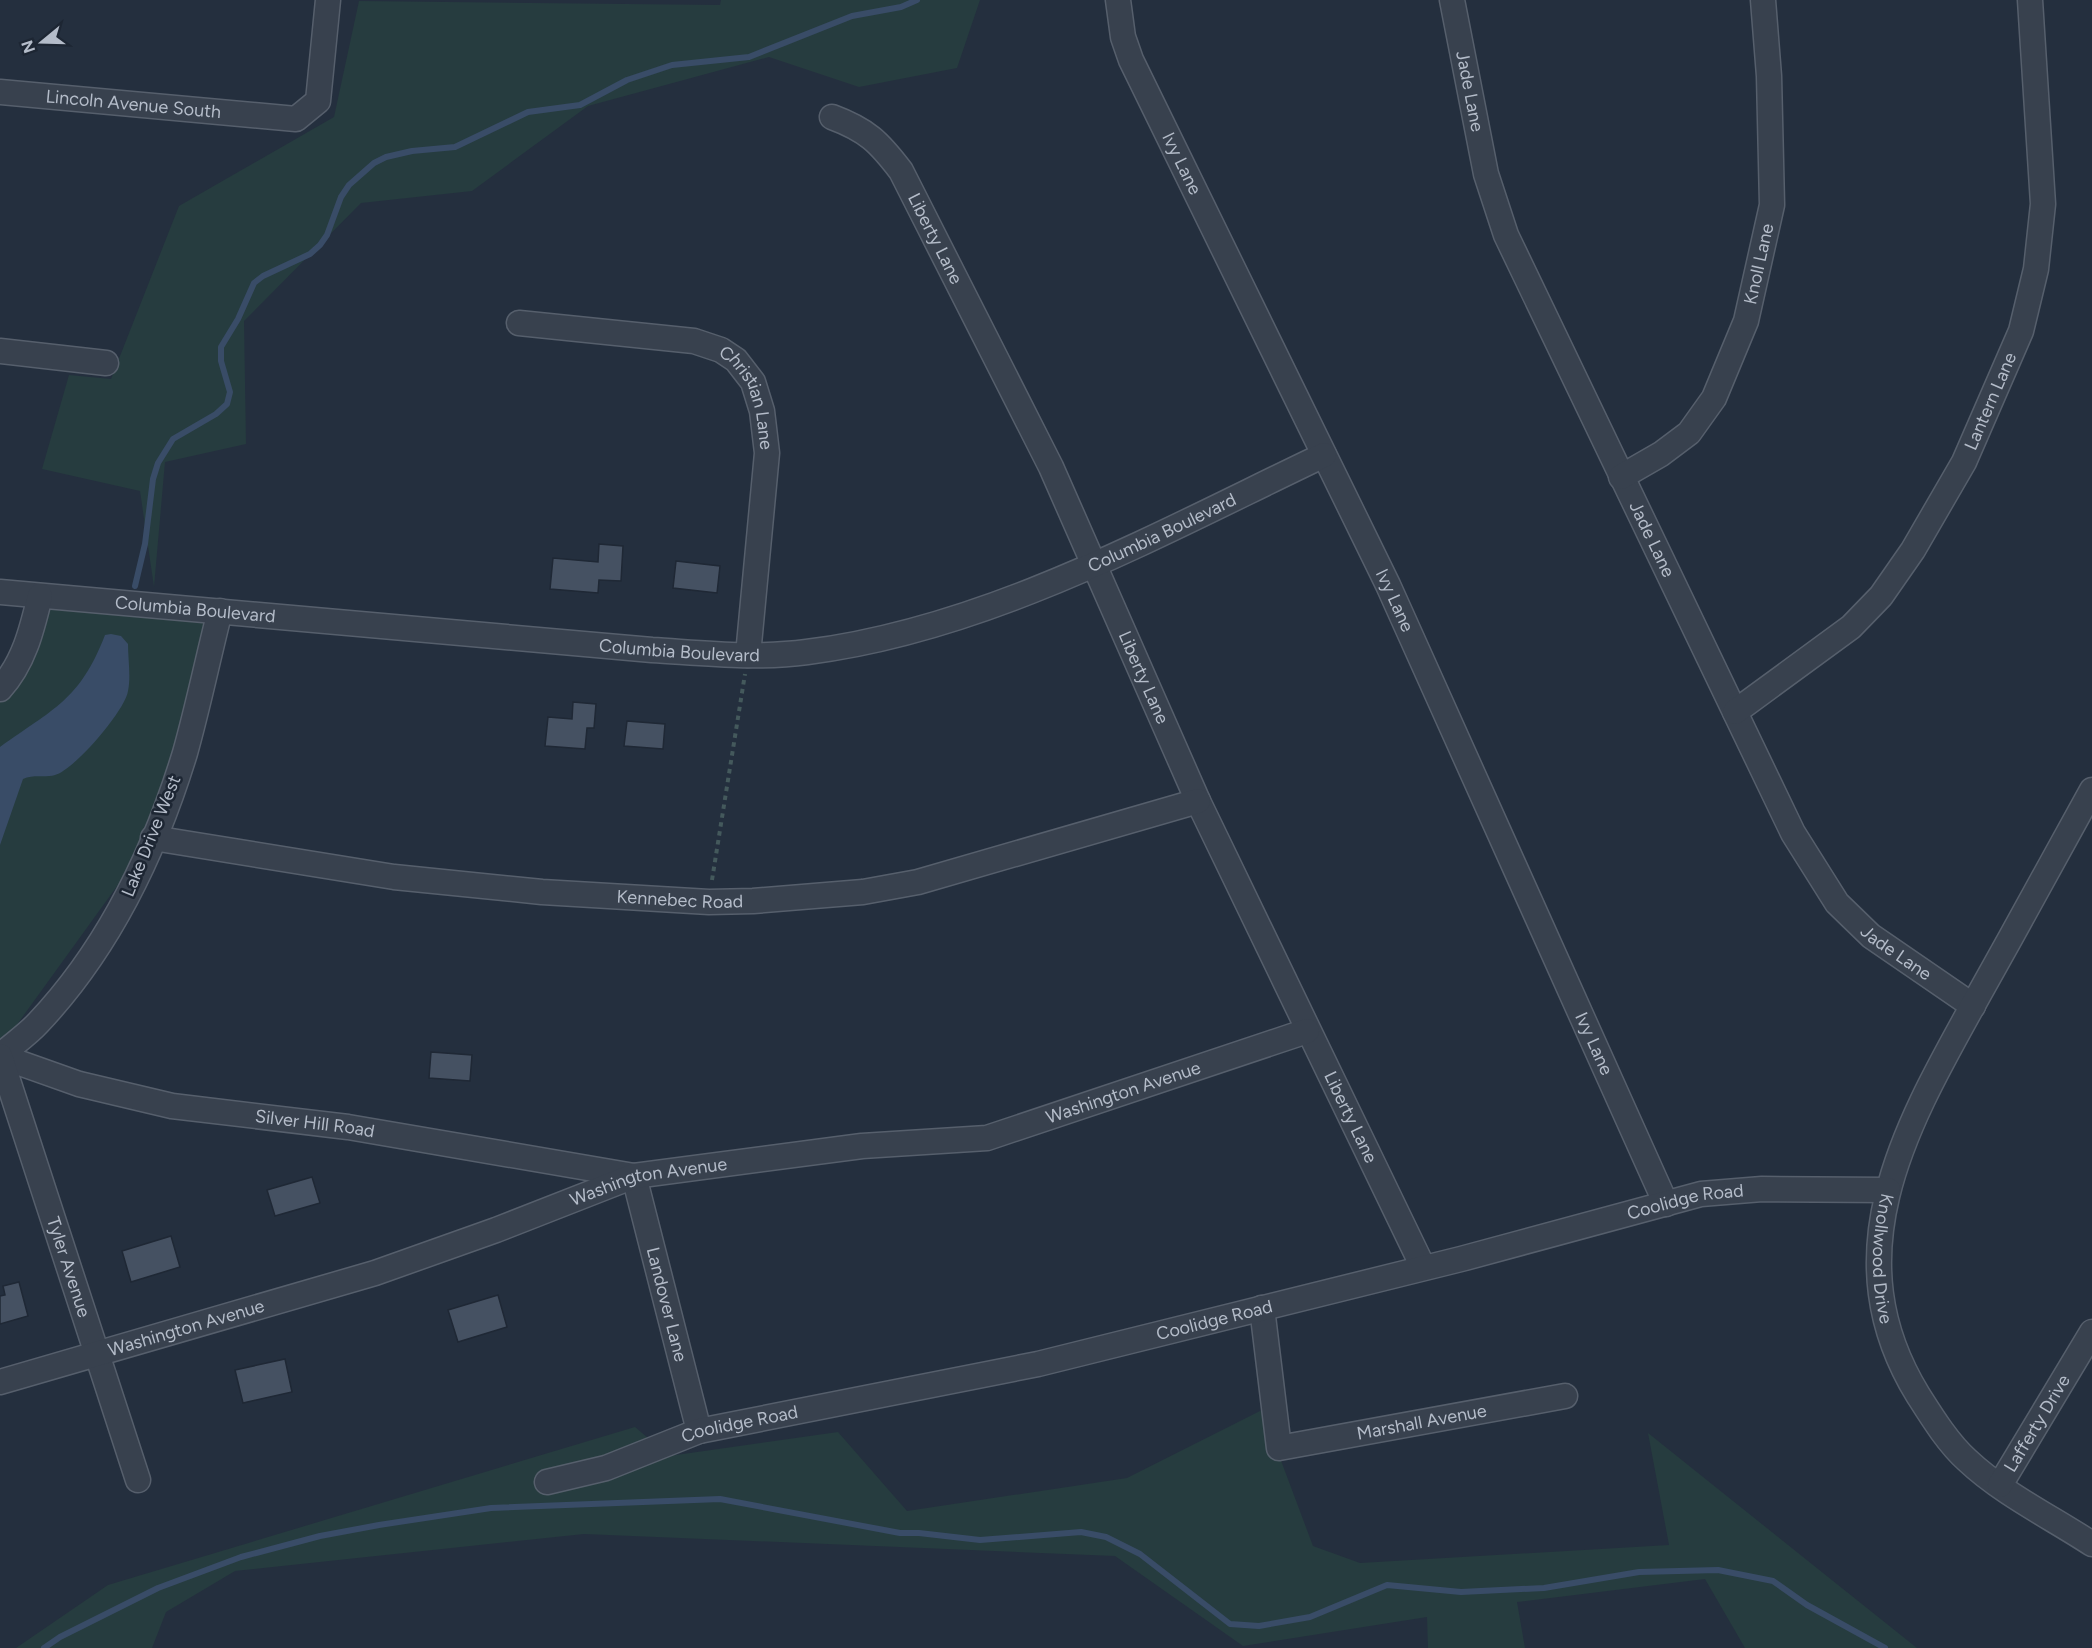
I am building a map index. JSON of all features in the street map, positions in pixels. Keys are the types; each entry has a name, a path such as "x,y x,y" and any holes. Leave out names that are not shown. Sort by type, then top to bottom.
{"street":[{"name":"Lincoln Avenue South","path":"0,92 296,119 318,101 328,0"},
{"name":"Ivy Lane","path":"1118,0 1123,37 1131,60 1388,585 1666,1204"},
{"name":"Jade Lane","path":"1452,0 1486,174 1506,235 1793,833 1837,903 1871,936 1973,1006"},
{"name":"Knoll Lane","path":"1621,477 1662,454 1689,433 1714,398 1746,321 1772,205 1769,76 1763,0"},
{"name":"Lantern Lane","path":"1735,712 1851,627 1881,596 1913,550 1964,462 2021,331 2036,269 2043,204 2030,0"},
{"name":"Liberty Lane","path":"832,117 857,126 879,142 901,171 1051,467 1198,801 1307,1031 1423,1267"},
{"name":"Christian Lane","path":"519,323 694,341 721,350 736,360 753,382 762,411 767,453 748,655"},
{"path":"0,351 106,363"},
{"name":"Columbia Boulevard","path":"0,592 652,650 748,655 806,652 882,639 952,620 1094,564 1324,455"},
{"path":"0,689 10,678 30,639 40,596"},
{"name":"Lake Drive West","path":"0,1056 37,1024 81,970 116,919 153,838 184,754 220,611"},
{"name":"Knollwood Drive","path":"2092,790 1927,1086 1893,1171 1879,1230 1880,1278 1889,1330 1903,1370 1930,1414 1967,1460 2000,1485 2092,1544"},
{"name":"Kennebec Road","path":"153,838 394,877 542,892 709,902 810,898 918,882 1198,801"},
{"name":"Washington Avenue","path":"0,1382 97,1356 375,1273 496,1230 634,1176 862,1146 987,1138 1307,1031"},
{"name":"Silver Hill Road","path":"0,1056 79,1084 172,1106 348,1127 634,1176"},
{"name":"Tyler Avenue","path":"0,1056 138,1480"},
{"name":"Landover Lane","path":"634,1176 699,1431"},
{"name":"Coolidge Road","path":"547,1482 606,1468 699,1431 1038,1364 1701,1194 1762,1188 1888,1190"},
{"name":"Marshall Avenue","path":"1262,1308 1279,1448 1565,1396"},
{"name":"Lafferty Drive","path":"2000,1485 2092,1332"}],"path":[{"path":"709,902 748,655"}],"green space":[{"path":"721,0 980,0 957,68 859,87 769,57 588,106 472,191 361,203 244,321 246,444 165,462 154,587 140,491 42,469 69,375 111,379 179,206 334,117 359,1 720,5"},
{"path":"49,608 221,624 154,835 0,1048 0,697"},
{"path":"1262,1410 1313,1546 1360,1563 1669,1545 1648,1433 1917,1648 1745,1648 1705,1579 1517,1602 1525,1648 1428,1648 1427,1617 1243,1646 1115,1556 584,1534 235,1571 166,1612 152,1648 16,1648 108,1585 635,1427 669,1456 838,1432 907,1511 1127,1478"}],"water":[{"path":"105,635 121,636 128,644 129,680 125,700 98,739 74,763 55,775 23,779 0,845 0,747 50,712 75,689 86,675"}],"building":[{"path":"599,544 623,546 621,581 599,580 598,593 550,589 553,558 598,562"},
{"path":"676,561 720,566 717,593 673,588"},
{"path":"573,702 596,704 594,728 587,728 585,749 545,746 548,717 572,719"},
{"path":"627,721 665,724 663,749 624,746"},
{"path":"431,1052 472,1055 470,1081 429,1078"},
{"path":"312,1177 320,1203 275,1216 267,1190"},
{"path":"171,1236 180,1267 131,1282 122,1251"},
{"path":"19,1282 28,1316 0,1324 0,1296 5,1295 3,1286"},
{"path":"498,1295 507,1327 458,1342 448,1310"},
{"path":"285,1359 292,1392 243,1403 235,1370"}],"waterway":[{"path":"135,586 145,544 153,479 158,463 173,439 216,414 227,404 230,392 221,361 221,347 238,319 254,283 263,276 310,254 320,245 327,235 341,197 349,185 374,163 386,157 412,151 455,147 528,112 580,105 627,80 672,65 749,57 852,16 901,7 917,0"},
{"path":"44,1648 60,1637 158,1588 241,1557 320,1536 491,1508 720,1499 900,1533 980,1540 1081,1532 1106,1537 1140,1554 1230,1624 1259,1626 1310,1617 1387,1585 1461,1592 1544,1588 1639,1572 1718,1570 1773,1581 1807,1605 1885,1648"}]}
